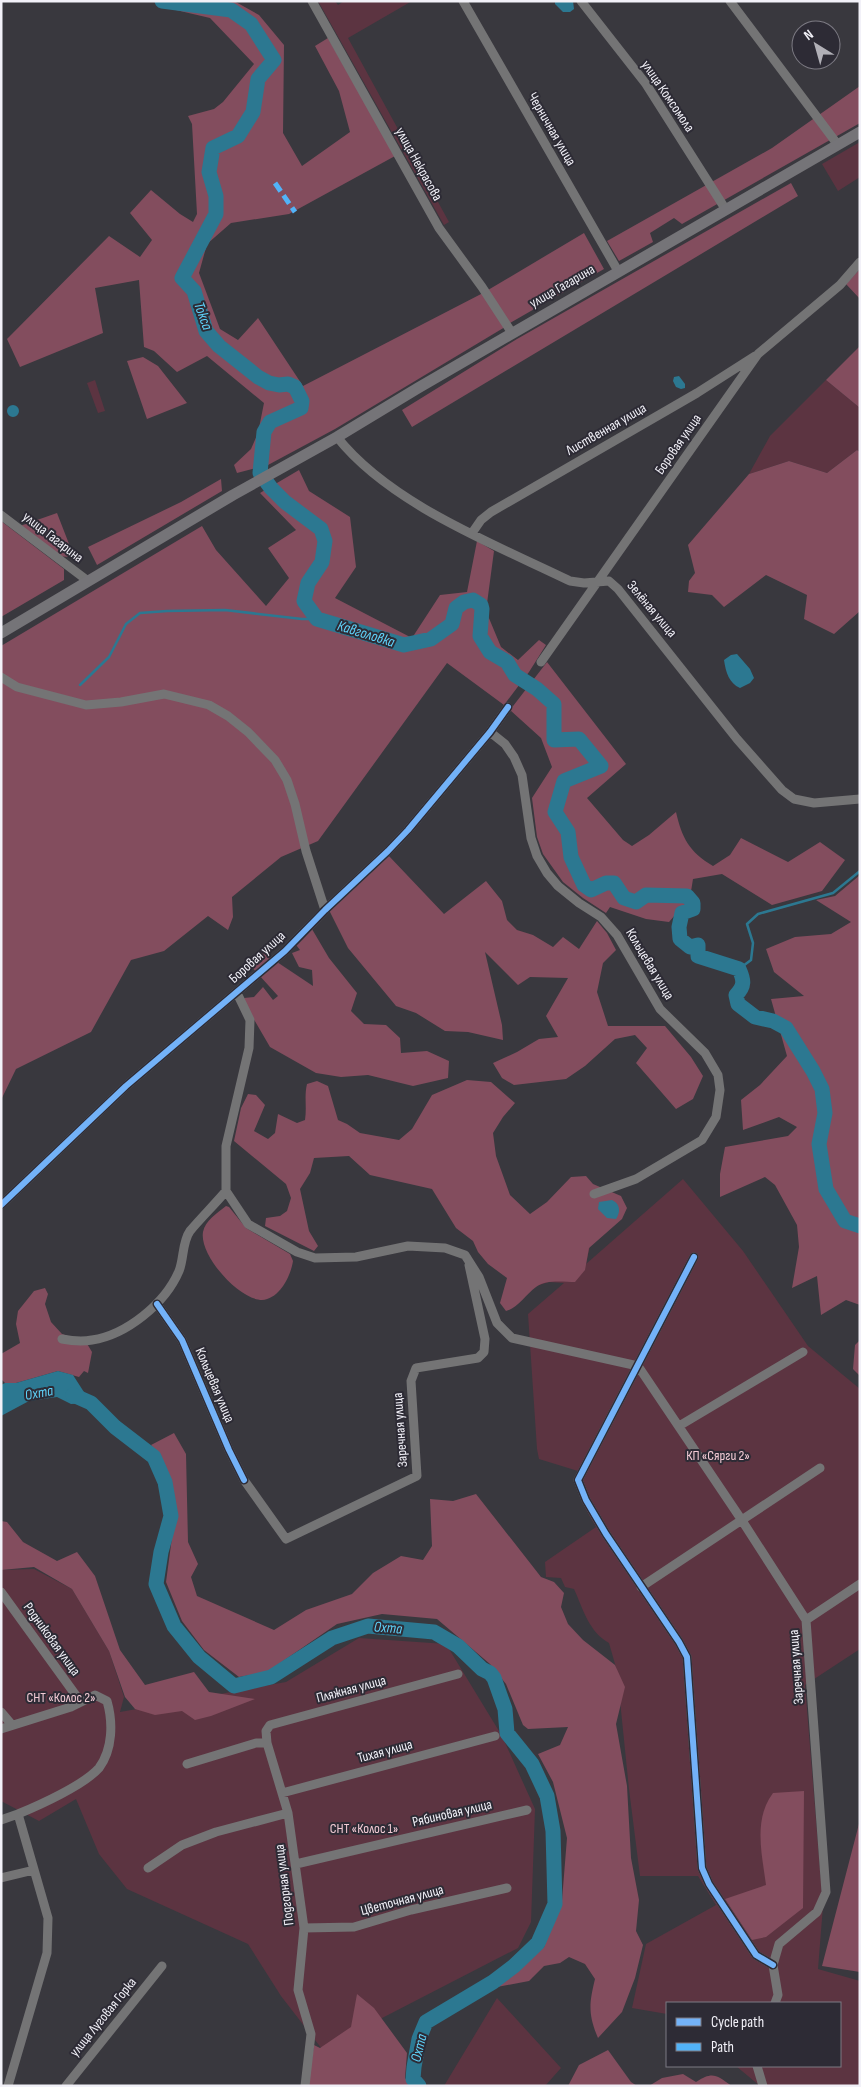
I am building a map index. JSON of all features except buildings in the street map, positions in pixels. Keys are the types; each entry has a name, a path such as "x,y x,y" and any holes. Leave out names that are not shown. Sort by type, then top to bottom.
{"main road":[{"name":"улица Гагарина","path":"1,633 255,482 337,437 618,271 860,132"}],"street":[{"name":"улица Некрасова","path":"312,1 439,228 482,287 512,333"},
{"name":"Черничная улица","path":"463,1 618,271"},
{"name":"улица Комсомола","path":"581,1 646,84 726,210"},
{"path":"730,1 838,145"},
{"name":"Боровая улица","path":"541,662 758,354 840,285 860,262"},
{"name":"Лиственная улица","path":"472,533 481,520 491,512 697,393 758,354"},
{"name":"Зелёная улица","path":"337,437 365,465 411,502 570,581 584,583 609,581 618,589 737,739 782,790 794,798 814,803 860,799"},
{"name":"улица Гагарина","path":"1,515 88,581"},
{"path":"1,677 17,687 86,705 121,702 164,694 209,705 228,716 248,732 275,760 287,780 295,804 306,852 325,910"},
{"name":"Боровая улица","path":"1,1205 126,1086 286,951 325,910 408,830 490,732 508,707"},
{"name":"Кольцевая улица","path":"490,732 505,744 514,756 522,775 531,838 537,856 547,873 558,886 579,904 602,918 617,935 660,1008 705,1053 718,1075 720,1090 716,1118 702,1140 636,1179 594,1194"},
{"path":"237,993 250,1020 249,1048 226,1146 226,1191 248,1224 297,1252 315,1258 356,1257 408,1246 446,1248 465,1255 479,1277 497,1323 512,1338 638,1366"},
{"path":"62,1339 78,1342 109,1335 138,1320 157,1304 178,1273 190,1232 226,1191"},
{"name":"Заречная улица","path":"244,1480 286,1538 417,1476 411,1381 416,1368 478,1358 484,1352 485,1339 465,1255"},
{"path":"694,1257 578,1480 586,1500 687,1657 702,1868 709,1884 756,1955 773,1965 778,1995 775,2002"},
{"name":"Кольцевая улица","path":"157,1304 182,1340 229,1450 244,1480"},
{"path":"679,1426 803,1352"},
{"name":"Заречная улица","path":"638,1366 741,1519 806,1620 826,1892 817,1912 779,1944 773,1965"},
{"path":"640,1586 820,1468"},
{"path":"806,1620 860,1584"},
{"name":"Родниковая улица","path":"1,1592 80,1701"},
{"name":"Пляжная улица","path":"267,1743 266,1731 270,1725 458,1674"},
{"path":"1,1729 71,1706 95,1695 107,1701 112,1717 109,1744 99,1767 84,1780 18,1814 1,1820"},
{"path":"1,1712 12,1725"},
{"name":"Тихая улица","path":"282,1793 495,1736"},
{"path":"186,1764 256,1743 267,1743"},
{"name":"Подгорная улица","path":"267,1743 288,1813 304,1928 298,1990 310,2028 311,2042 304,2086"},
{"name":"Рябиновая улица","path":"296,1864 527,1810"},
{"path":"148,1868 182,1845 216,1832 288,1813"},
{"path":"8,2086 47,1952 48,1918 18,1814"},
{"path":"1,1878 34,1870"},
{"name":"Цветочная улица","path":"304,1928 354,1927 411,1910 507,1888"},
{"name":"улица Луговая Горка","path":"66,2086 162,1966"},
{"path":"757,2067 763,2086"}],"green space":[{"path":"318,1 335,1 338,5 344,1 412,1 348,38 449,222 444,225"},
{"path":"860,142 860,177 838,191 822,164"},
{"path":"95,380 105,411 98,413 87,383"},
{"path":"826,380 860,408 860,452 857,450 827,473 789,461 749,474 770,436"},
{"name":"КП «Сярги 2»","path":"683,1179 743,1251 808,1346 860,1389 860,1649 805,1685 823,1906 818,1969 860,1981 860,2086 760,2086 737,2067 841,2067 841,2002 666,2002 666,2014 632,2008 646,1944 716,1905 698,1876 640,1876 617,1671 609,1643 596,1633 574,1589 565,1587 561,1578 546,1577 545,1562 596,1527 579,1493 577,1485 578,1471 539,1459 528,1314 564,1283 549,1282 536,1286 592,1236 586,1264"},
{"name":"СНТ «Колос 1»","path":"34,1569 72,1589 109,1651 124,1697 120,1712 286,1682 359,1638 446,1644 502,1736 535,1809 531,1922 518,1948 322,2049 281,1996 248,1944 127,1889 99,1854 76,1799 39,1821 1,1801 1,1570"},
{"path":"497,1998 561,2068 545,2086 444,2086"}],"shaded area":[{"path":"155,1 234,1 259,15 284,45 283,133 302,166 350,132 339,91 315,46 328,38 395,156 289,214 231,223 207,244 199,273 220,329 238,340 258,318 303,386 483,293 505,327 335,429 268,465 237,473 234,465 251,449 258,433 264,403 207,356 177,372 154,351 144,347 139,280 95,288 103,333 20,367 7,339 109,236 140,257 152,240 130,213 151,190 180,214 193,222 197,214 192,124 188,116 214,109 223,102 254,64 210,18 163,7"},
{"path":"860,86 860,123 682,224 674,218 650,233 653,242 619,261 607,241 772,148"},
{"path":"791,183 798,196 412,427 402,410 517,339"},
{"path":"584,233 604,269 510,323 488,290"},
{"path":"860,269 860,299 846,284"},
{"path":"860,346 860,408 826,380"},
{"path":"143,357 158,366 187,403 147,419 127,361"},
{"path":"857,450 860,452 860,611 834,634 804,619 807,595 766,575 724,607 712,595 688,592 689,581 695,573 688,545 749,474 789,461 827,473"},
{"path":"299,470 309,491 350,517 356,567 335,598 412,638 440,595 467,592 477,541 494,551 486,611 501,647 518,660 539,640 546,645 529,672 504,705 447,663 318,841 281,857 232,897 233,917 228,930 208,916 164,951 131,960 91,1032 16,1069 1,1100 1,646 202,526 216,550 266,606 289,578 268,548 296,530 260,493"},
{"path":"221,479 222,491 97,565 88,547 181,502"},
{"path":"57,513 71,549 69,557 58,556 20,526"},
{"path":"1,521 64,569 64,580 1,617"},
{"path":"547,662 626,764 587,798 623,840 632,846 649,835 676,812 684,837 692,850 713,866 730,855 741,838 788,862 820,842 845,860 822,891 772,905 722,874 693,879 689,904 681,908 669,922 646,919 610,907 606,913 563,882 543,854 537,837 532,798 552,767 541,738 510,710"},
{"path":"388,855 444,914 486,881 502,901 507,920 517,930 533,935 553,947 563,937 579,949 597,921 607,933 616,950 603,963 597,992 608,1026 665,1026 691,1057 703,1076 693,1099 676,1109 636,1063 647,1048 635,1035 615,1039 585,1066 566,1079 514,1085 502,1078 493,1063 539,1039 558,1037 546,1016 568,978 530,977 518,985 485,952 502,1025 503,1040 468,1032 445,1031 416,1013 396,1006 348,948 329,910"},
{"path":"860,875 860,1305 846,1300 821,1315 817,1276 792,1288 799,1247 797,1225 775,1185 765,1177 720,1197 720,1174 725,1147 788,1136 797,1127 779,1117 743,1130 741,1100 760,1085 787,1056 771,999 804,996 774,972 766,949 795,937 831,934 851,922 816,900 835,896"},
{"path":"309,924 329,958 357,993 351,1011 364,1024 386,1025 400,1038 401,1053 427,1051 449,1061 448,1078 413,1086 368,1075 341,1077 316,1073 270,1047 249,1011 244,998 254,997 263,987 273,1000 278,996 249,964 262,952 313,986 312,970 299,967 292,953 300,950 293,941"},
{"path":"467,1080 491,1082 515,1103 493,1133 496,1156 510,1195 530,1214 547,1202 571,1177 586,1176 593,1184 621,1196 627,1208 622,1219 589,1248 585,1270 575,1282 540,1284 518,1304 506,1311 500,1303 507,1278 488,1264 478,1252 473,1241 456,1228 432,1189 370,1175 349,1156 314,1158 310,1173 300,1189 309,1231 318,1246 314,1251 265,1226 266,1218 280,1216 287,1211 291,1198 286,1184 234,1141 241,1108 248,1094 256,1095 265,1105 254,1131 268,1139 275,1133 278,1114 297,1123 305,1120 307,1084 317,1081 328,1086 338,1120 360,1133 399,1140 412,1129 432,1095"},
{"path":"226,1206 229,1207 246,1228 290,1254 293,1261 290,1273 279,1291 268,1299 253,1298 232,1285 222,1275 207,1252 203,1242 204,1228 212,1217"},
{"path":"45,1288 48,1294 45,1304 51,1322 62,1334 86,1342 92,1352 88,1373 84,1371 79,1377 58,1371 16,1383 5,1383 1,1379 1,1354 20,1343 16,1324 18,1311 34,1291"},
{"path":"860,1340 860,1376 853,1369 855,1345"},
{"path":"174,1433 186,1454 188,1542 198,1564 191,1577 197,1596 274,1630 306,1610 352,1594 373,1573 401,1556 423,1560 432,1546 430,1499 453,1501 476,1494 541,1577 554,1582 564,1593 561,1607 568,1624 583,1640 615,1665 625,1687 616,1724 627,1786 631,1858 639,1900 636,1931 643,1945 635,1978 622,2012 598,2038 592,2022 590,2009 595,1979 585,1964 569,1957 560,1963 544,1966 529,1981 497,1987 544,1947 562,1900 567,1838 553,1782 538,1754 560,1745 568,1727 528,1729 523,1725 506,1684 490,1664 437,1619 382,1614 337,1624 267,1672 239,1677 204,1650 182,1621 166,1582 175,1515 171,1485 159,1456 151,1445"},
{"path":"1,1521 7,1522 23,1542 57,1561 77,1552 95,1576 120,1650 145,1685 194,1672 209,1692 255,1699 211,1716 195,1720 182,1711 155,1715 135,1709 125,1697 109,1651 72,1589 34,1567 1,1570"},
{"path":"804,1791 803,1908 766,1937 752,1940 725,1899 766,1885 760,1838 763,1814 767,1803 773,1793"},
{"path":"860,1820 860,1972 822,1966"},
{"path":"357,1994 374,2008 407,2053 405,2078 410,2086 308,2086 314,2045 320,2048 351,2027"},
{"path":"608,2050 631,2082 637,2086 568,2086 579,2065"},
{"path":"683,2074 696,2082 707,2076 714,2076 732,2086 649,2086 662,2078"}],"water":[{"path":"555,1 573,1 574,9 570,12 563,12 555,4"},
{"path":"679,376 685,384 685,388 676,387 673,381 674,377"},
{"path":"15,405 18,406 18,416 11,417 8,416 7,409 8,406"},
{"path":"737,654 750,669 754,678 750,683 740,688 729,677 724,660 731,655"},
{"path":"612,1200 619,1208 616,1219 607,1218 598,1209 599,1202"},
{"path":"58,1371 73,1375 91,1403 71,1404 57,1397 29,1401 1,1416 1,1385 16,1383"}],"waterway":[{"name":"Кавголовка","path":"162,1 231,10 251,24 274,60 258,79 253,112 238,136 213,148 209,172 216,196 216,214 182,278 194,291 206,331 219,346 258,377 269,383 288,384 295,387 302,401 301,408 270,422 264,432 260,473 285,502 321,529 325,541 322,562 308,583 304,601 317,619 404,645 431,639 452,624 456,608 464,602 473,600 481,605 480,636 490,652 507,662 515,675 537,689 554,704 554,740 579,739 601,766 564,781 555,812 568,832 571,857 584,885 591,890 606,883 614,883 624,898 636,902 646,895 687,896 693,903 693,909 682,913 679,927 680,939 690,947 698,945 698,956 739,969 743,983 736,995 738,1004 755,1017 773,1021 786,1028 813,1071 822,1089 825,1113 819,1144 826,1189 845,1221 860,1226"},
{"path":"80,685 109,657 126,624 140,613 225,610 317,619"},
{"path":"739,969 751,960 753,943 747,924 758,914 833,893 860,871"},
{"name":"Охта","path":"73,1395 91,1403 115,1427 154,1457 165,1482 171,1516 161,1552 156,1584 174,1626 199,1657 234,1686 271,1677 332,1638 368,1626 434,1632 458,1646 494,1678 505,1709 507,1733 532,1764 547,1796 553,1831 555,1904 538,1943 514,1966 493,1982 426,2022 419,2039 414,2067 413,2079 419,2086"}],"marked path":[{"path":"275,183 295,212"}],"cycle path":[{"path":"1,1205 126,1086 285,951 325,910 388,851 408,830 490,732 508,707"},
{"path":"694,1257 578,1480 586,1500 606,1534 679,1642 687,1657 702,1868 709,1884 756,1955 773,1965"},
{"path":"157,1304 182,1340 229,1450 244,1480"}],"water label":[{"name":"Токса","path":"203,316"}],"park label":[{"name":"СНТ «Колос 2»","path":"61,1697"}]}
